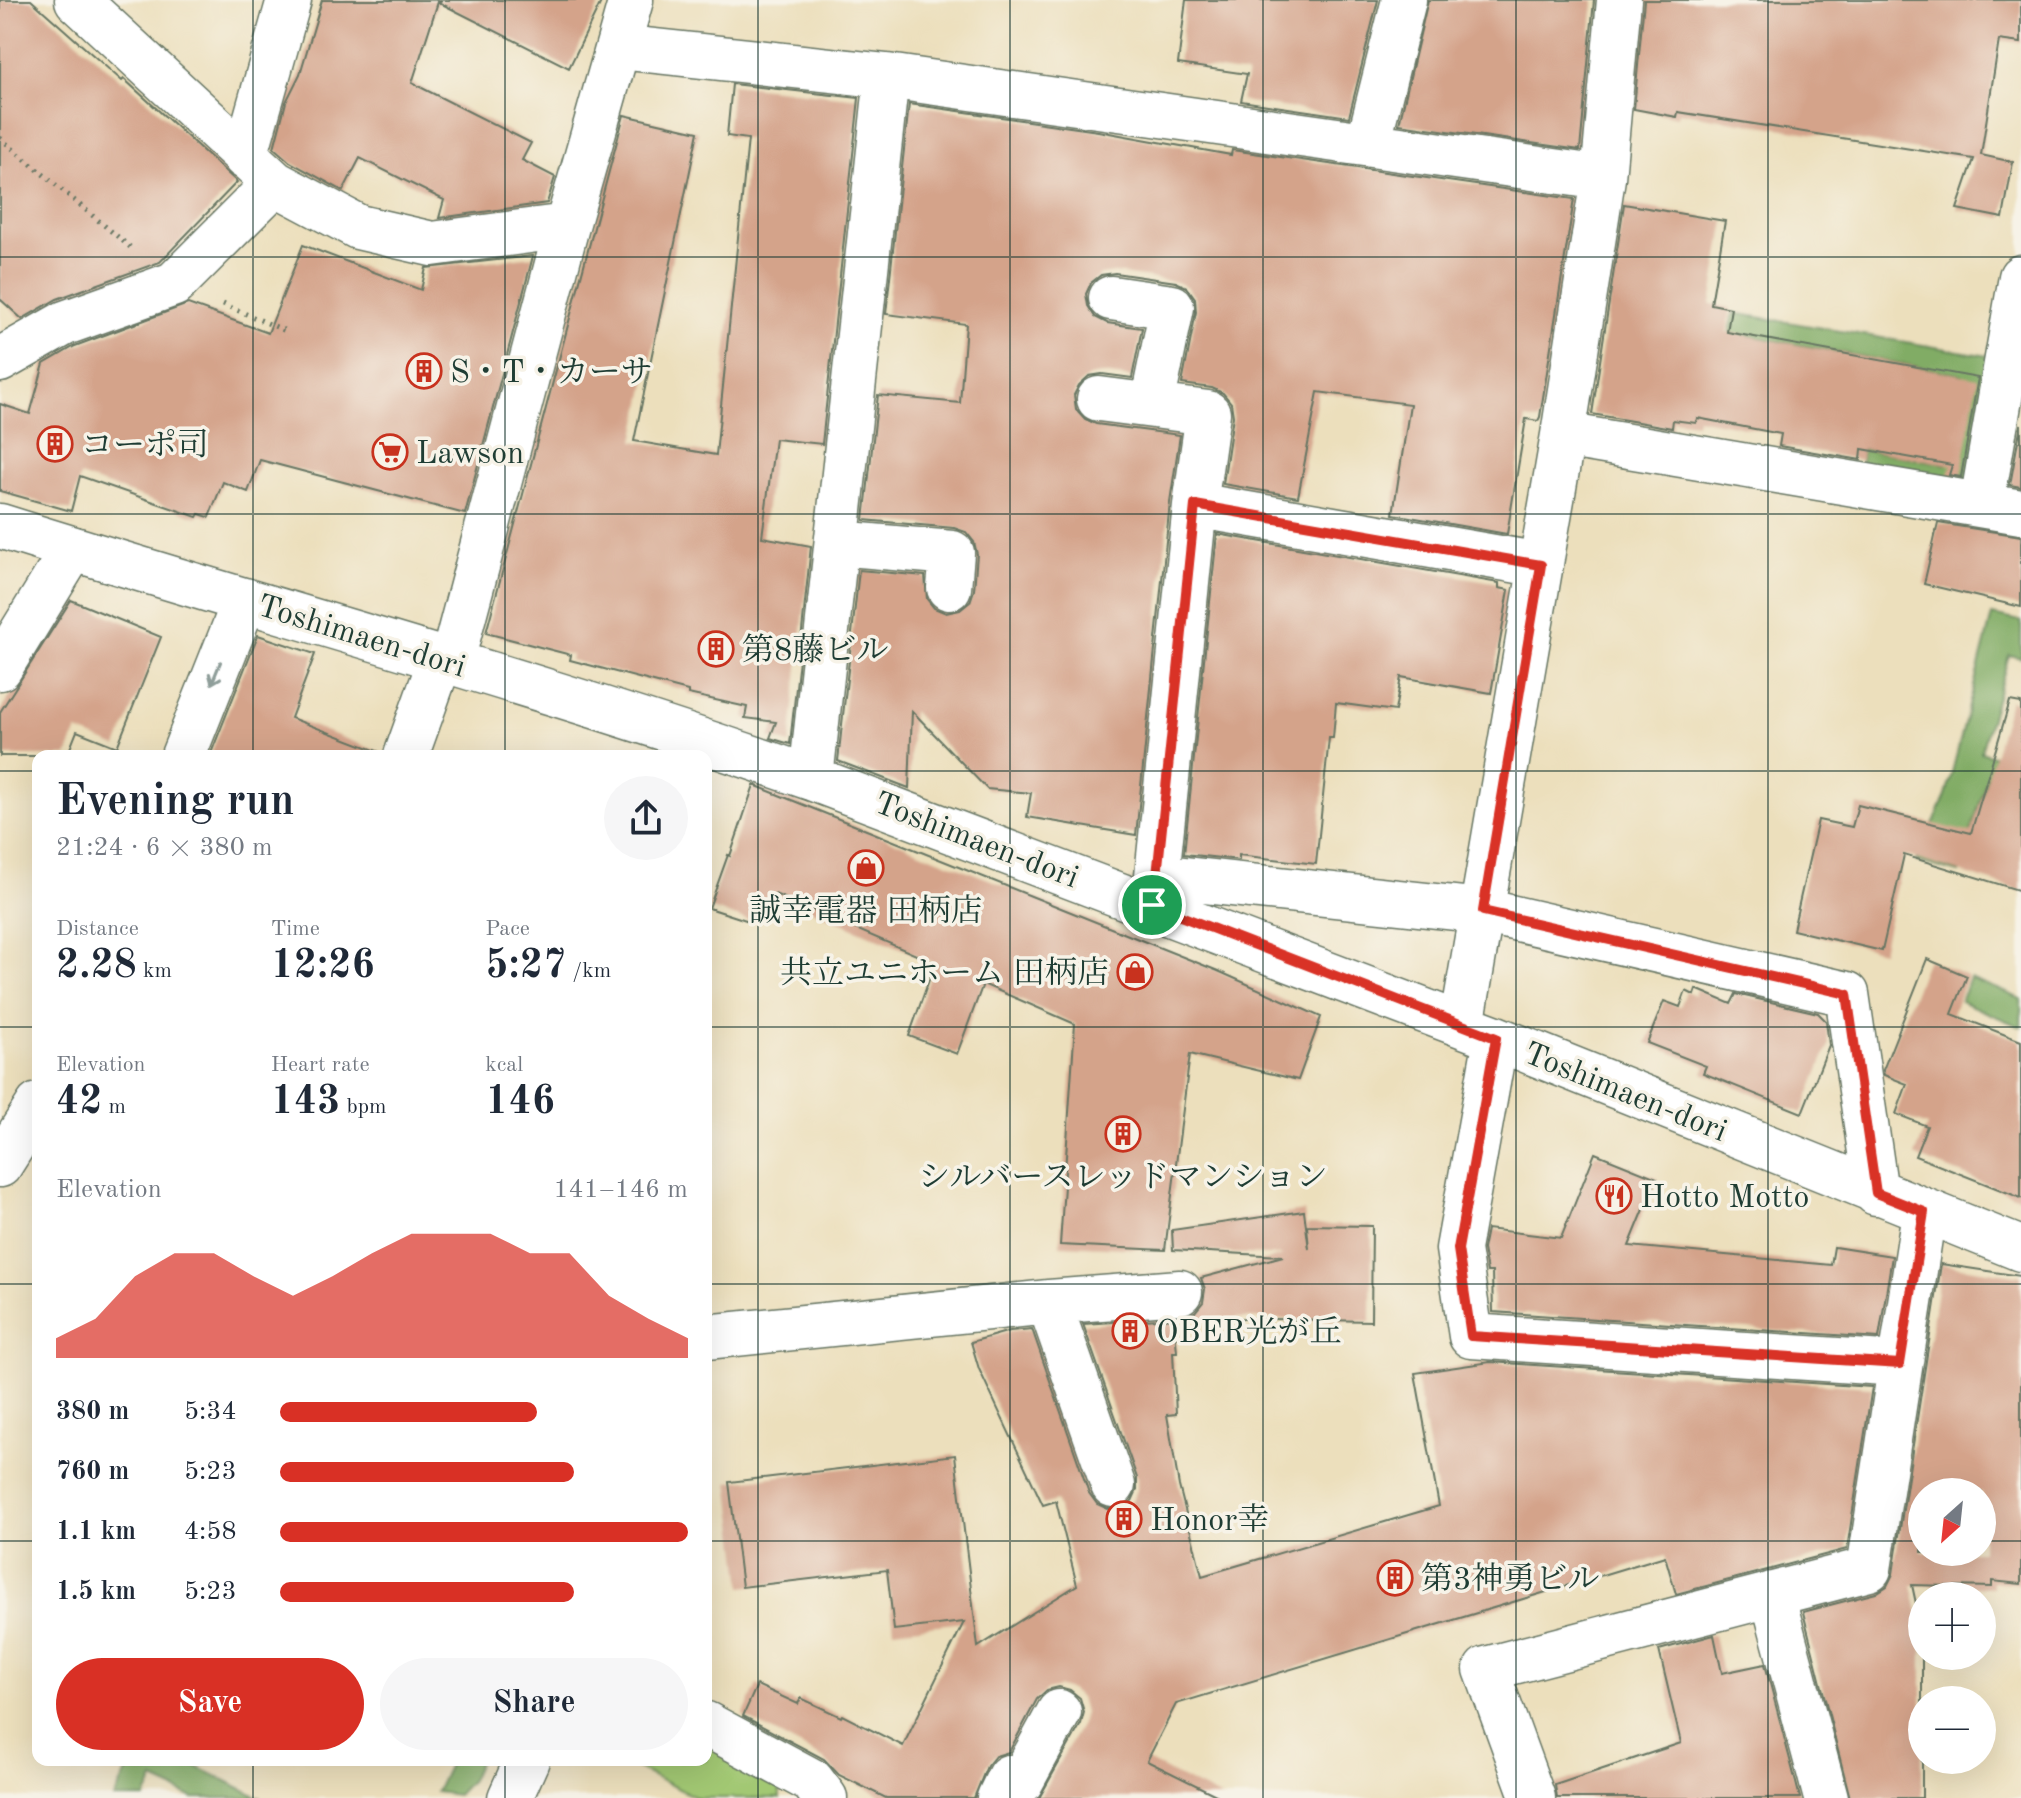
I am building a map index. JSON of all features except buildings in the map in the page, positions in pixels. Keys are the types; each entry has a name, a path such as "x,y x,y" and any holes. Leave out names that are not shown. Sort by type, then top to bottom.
{"street":[{"path":"77,0 260,170 358,227 432,244 567,226"},
{"path":"0,360 65,323 174,284 260,170 289,0"},
{"path":"408,750 446,659 631,0"},
{"path":"1368,144 1404,0"},
{"path":"1619,0 1603,178 1483,911 1479,1032 1458,1249 1471,1336 1900,1364"},
{"path":"618,47 887,76 1603,178"},
{"path":"811,778 887,76"},
{"path":"1563,435 2001,507 2021,277"},
{"path":"1111,298 1172,307 1152,405"},
{"path":"1099,399 1208,413 1195,505 1154,891 1483,911 1847,994 1876,1193"},
{"path":"1195,505 1541,565"},
{"name":"Toshimaen-dori","path":"0,526 446,659 681,750"},
{"path":"837,543 952,553 949,588"},
{"path":"0,668 73,549"},
{"path":"185,750 245,600"},
{"name":"Toshimaen-dori","path":"712,762 811,778 1154,891 1479,1032 2021,1249"},
{"path":"0,1163 32,1114"},
{"path":"1533,1798 1486,1669 1869,1569 1924,1212"},
{"path":"712,1336 1049,1302 1180,1292"},
{"path":"1049,1302 1113,1485"},
{"path":"1772,1594 1826,1798"},
{"path":"999,1798 1009,1777 1021,1782 1059,1712"},
{"path":"712,1727 812,1781 825,1798"},
{"path":"510,1798 524,1766"}],"path":[{"path":"0,138 174,284 288,332"}],"green space":[{"path":"1734,313 1989,356 1971,479 1957,488 1860,470 1862,449 1946,464 1962,375 1745,335 1728,343"},
{"path":"1992,615 2021,621 2021,658 2009,655 1981,752 2002,759 1987,778 1959,873 1916,861 1946,796"},
{"path":"1970,978 2021,999 2021,1027 1960,1001"},
{"path":"712,1742 779,1776 780,1798 697,1798 632,1766 712,1766"},
{"path":"130,1766 195,1766 261,1798 193,1798 154,1780 145,1798 114,1798"},
{"path":"448,1766 477,1766 471,1780 457,1795 436,1792"}],"place":[{"name":"S・T・カーサ","path":"424,371"},
{"name":"コーポ司","path":"55,444"},
{"name":"Lawson","path":"390,452"},
{"name":"第8藤ビル","path":"716,649"},
{"name":"誠幸電器 田柄店","path":"866,868"},
{"name":"共立ユニホーム 田柄店","path":"1135,972"},
{"name":"シルバースレッドマンション","path":"1123,1134"},
{"name":"Hotto Motto","path":"1614,1196"},
{"name":"OBER光が丘","path":"1130,1331"},
{"name":"Honor幸","path":"1124,1519"},
{"name":"第3神勇ビル","path":"1395,1578"}],"route":[{"path":"1195,505 1541,565 1483,911 1847,994 1876,1193 1924,1212 1900,1364 1471,1336 1458,1249 1496,1038 1152,905 1195,505"}]}
